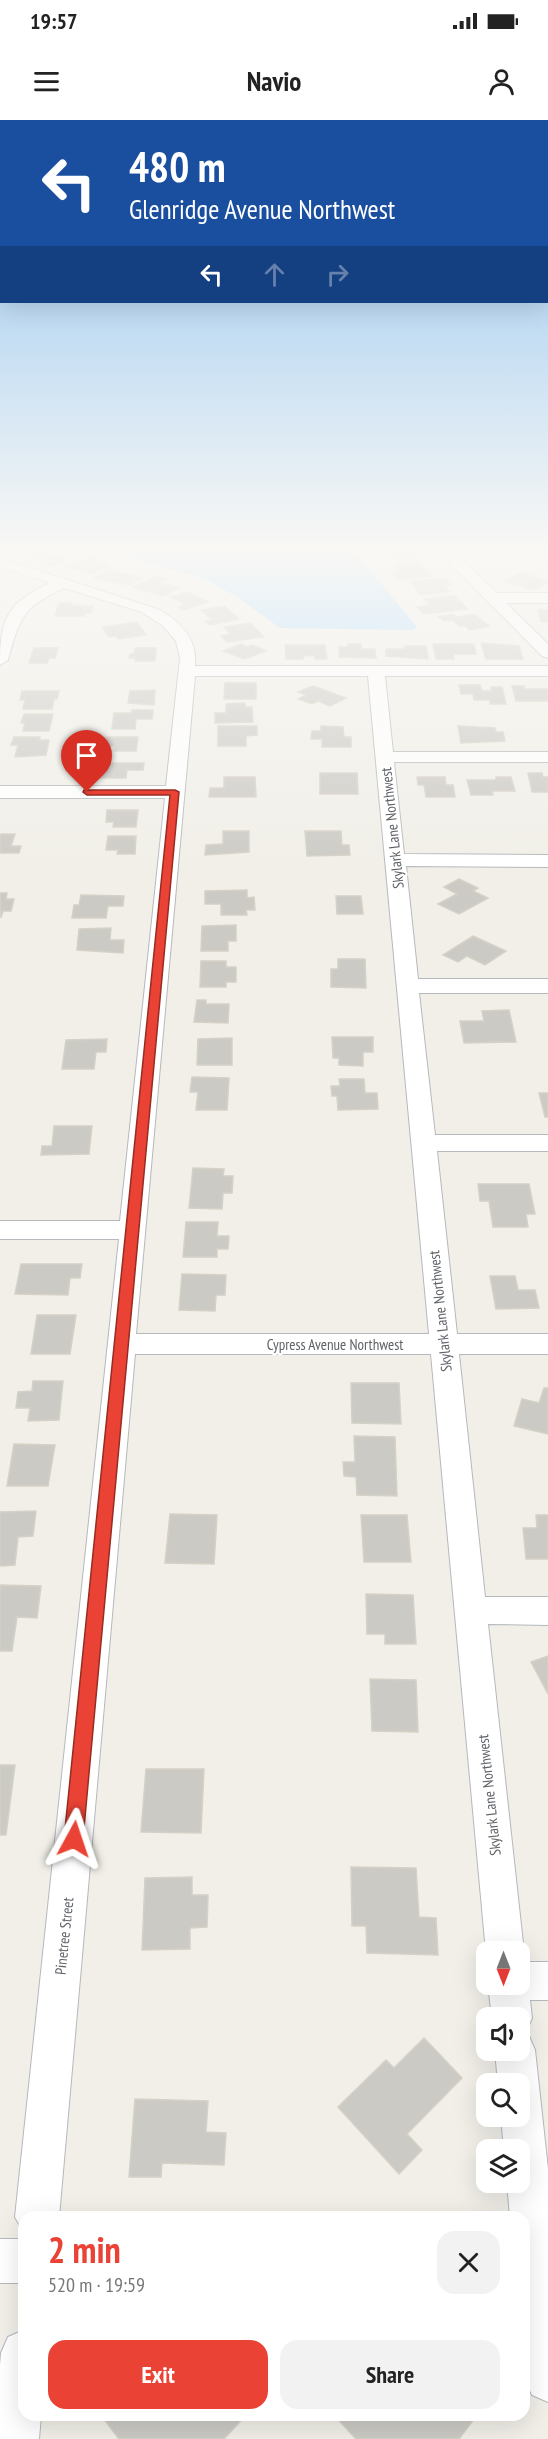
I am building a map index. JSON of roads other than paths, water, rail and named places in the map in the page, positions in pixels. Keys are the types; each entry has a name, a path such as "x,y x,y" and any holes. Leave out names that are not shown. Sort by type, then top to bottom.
{"street":[{"name":"Pinetree Street","path":"38,2211 187,657"},
{"path":"186,670 548,671"},
{"name":"Skylark Lane Northwest","path":"376,671 504,1941"},
{"path":"385,757 548,757"},
{"path":"0,792 175,792"},
{"path":"395,860 548,861"},
{"path":"408,986 548,986"},
{"path":"424,1143 548,1143"},
{"path":"0,1230 132,1230"},
{"name":"Cypress Avenue Northwest","path":"121,1344 548,1344"},
{"path":"471,1610 548,1611"},
{"path":"530,1981 548,1981"},
{"path":"521,2127 527,2211"},
{"path":"0,2261 18,2261"},
{"path":"530,2262 548,2379"},
{"path":"16,2439 18,2418"}]}
